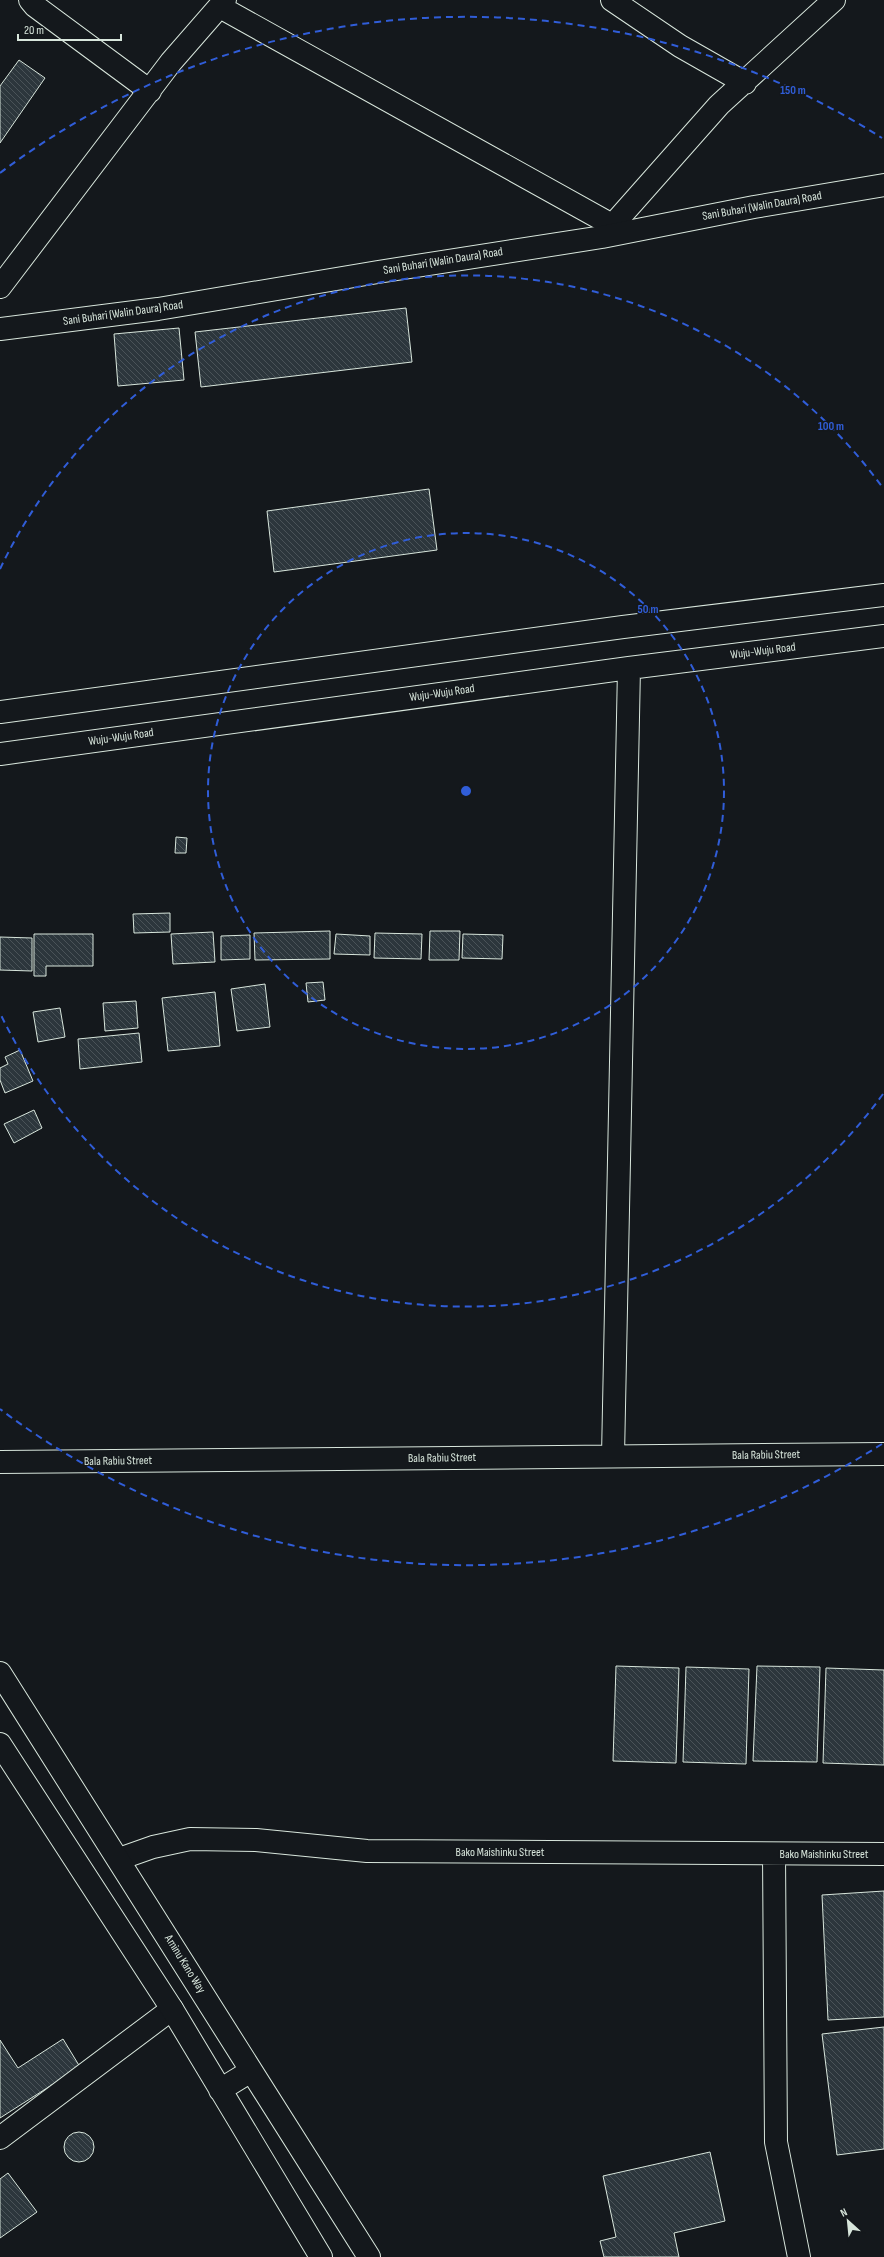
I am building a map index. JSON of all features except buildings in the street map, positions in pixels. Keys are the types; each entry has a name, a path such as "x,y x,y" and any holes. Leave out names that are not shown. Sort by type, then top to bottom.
{"street":[{"path":"30,0 35,6 150,91"},
{"path":"612,0 680,46 745,83"},
{"path":"0,286 171,62 222,3 607,231 719,106 834,0"},
{"name":"Sani Buhari (Walin Daura) Road","path":"0,330 158,309 378,272 607,231 884,185"},
{"path":"0,712 623,627 884,595"},
{"name":"Wuju-Wuju Road","path":"0,754 628,668 884,636"},
{"path":"613,1456 628,668"},
{"name":"Bala Rabiu Street","path":"0,1462 884,1454"},
{"name":"Aminu Kano Way","path":"0,1672 119,1858 369,2257"},
{"path":"0,1744 172,2008 321,2257"},
{"name":"Bako Maishinku Street","path":"119,1858 153,1847 190,1839 256,1840 367,1850 884,1854"},
{"path":"774,1854 776,2142 799,2257"},
{"path":"0,2138 172,2008"},
{"path":"220,2090 252,2071"}]}
